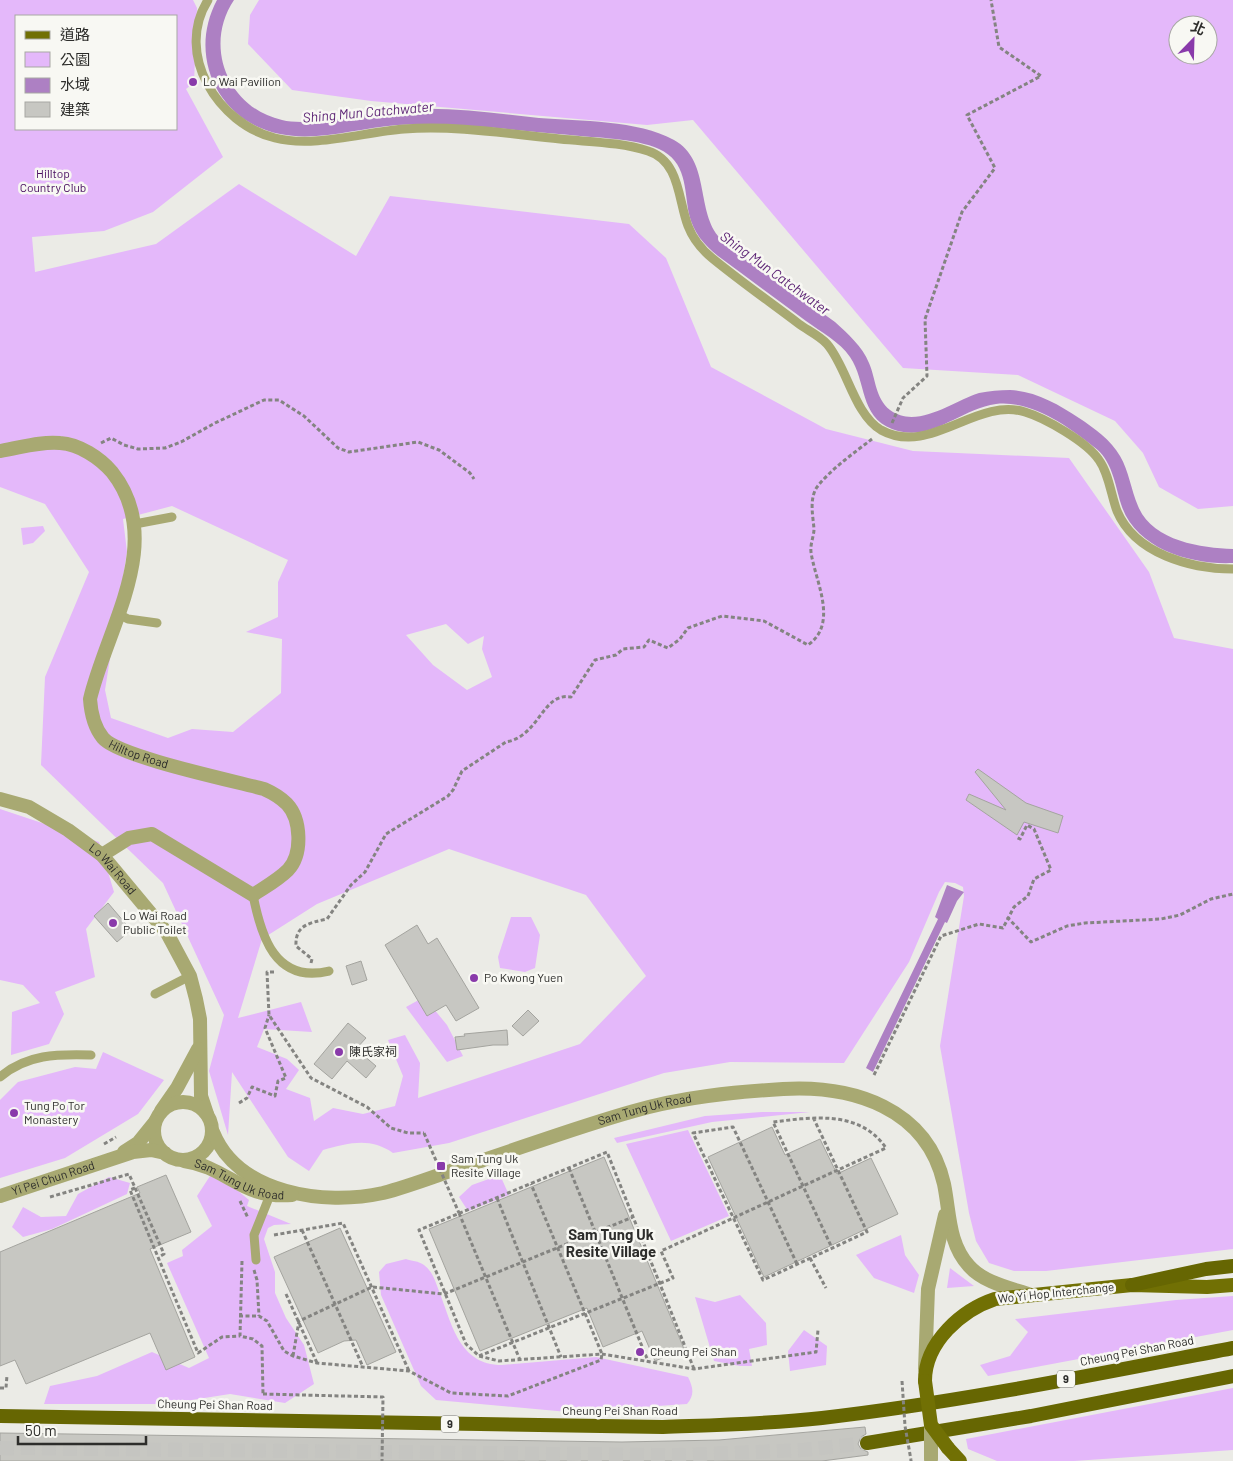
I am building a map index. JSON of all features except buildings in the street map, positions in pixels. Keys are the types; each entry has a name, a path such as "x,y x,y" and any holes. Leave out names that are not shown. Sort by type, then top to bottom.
{"highway":[{"path":"1132,1285 1206,1269 1233,1266"},
{"name":"Cheung Pei Shan Road","path":"0,1416 663,1427 750,1424 821,1418 906,1407 1233,1348"},
{"path":"867,1443 1004,1421 1233,1376"}],"main road":[{"name":"Wo Yi Hop Interchange","path":"925,1378 941,1338 960,1317 982,1304 996,1299 1132,1285 1207,1288 1233,1285"},
{"path":"925,1378 931,1425 960,1461"}],"street":[{"name":"Hilltop Road","path":"0,451 50,442 63,443 85,451 105,464 118,480 127,498 134,524 133,567 90,699 90,714 104,739 116,747 137,755 264,789 276,795 288,805 296,822 298,843 296,855 289,869 253,895"},
{"name":"Lo Wai Road","path":"0,799 29,807 68,830 102,855 166,934 190,976 198,1009 201,1096 207,1114"},
{"path":"102,855 129,838 152,834 253,895"},
{"name":"Lo Wai Road","path":"158,1116 193,1060 200,1037"},
{"name":"Sam Tung Uk Road","path":"182,1160 208,1167 246,1189 270,1196 295,1194 331,1198 382,1193 660,1104 784,1089 814,1088 849,1093 873,1100 899,1115 929,1147 939,1165 947,1202 950,1228 956,1246 972,1269 993,1282 1031,1295"},
{"path":"185,1101 198,1105 207,1114 213,1132 209,1145 200,1155 182,1160 165,1153 159,1147 154,1135 158,1116 172,1103 185,1101"},
{"name":"Yi Pei Chun Road","path":"108,1160 138,1142 158,1116"},
{"name":"Sam Tung Uk Road","path":"213,1132 218,1146 235,1164 254,1177 295,1194"},
{"name":"Yi Pei Chun Road","path":"0,1196 143,1150 165,1153"},
{"name":"Sam Tung Uk Road","path":"925,1378 925,1314 928,1289 944,1228 947,1202"},
{"path":"931,1425 931,1460"}],"lane":[{"path":"208,0 198,23 197,54 210,89 224,109 238,122 262,134 302,142 405,129 442,128 608,144 647,150 657,154 669,167 675,179 687,225 701,248 826,343 864,412 883,431 901,436 919,437 987,412 1006,408 1029,412 1047,421 1097,457 1118,515 1143,544 1164,555 1181,560 1209,567 1233,569"},
{"path":"134,524 172,518"},
{"path":"118,614 128,619 157,623"},
{"path":"253,895 258,922 268,947 281,962 302,972 317,974 329,971"},
{"path":"155,994 190,976"},
{"path":"0,1077 17,1064 35,1057 56,1054 91,1055"},
{"path":"254,1262 254,1235 270,1196"}],"path":[{"path":"896,413 903,398 927,376 925,319 962,212 995,168 967,115 1041,76 999,47 991,0"},
{"path":"105,449 99,446 103,440 111,438 124,445 138,449 165,448 181,442 215,423 264,400 279,400 304,416 338,448 349,452 418,442 439,450 470,473 474,479"},
{"path":"317,974 311,965 312,958 296,946 296,936 299,929 306,924 327,919 351,885 365,872 386,834 448,796 454,790 462,771 506,742 515,741 528,732 554,699 562,696 571,698 595,660 616,656 623,649 644,647 649,640 668,648 680,639 688,628 722,616 764,621 808,644 818,638 823,619 823,598 811,550 814,530 811,514 816,488 849,457 883,431"},
{"path":"874,1075 941,936 979,924 1003,928 1007,917 1014,907 1028,896 1034,879 1051,870 1034,829 1027,825 1020,839 1016,837"},
{"path":"1007,917 1031,942 1067,926 1085,923 1161,920 1180,915 1211,898 1233,894"},
{"path":"239,1103 247,1098 252,1087 275,1096 279,1087 278,1081 286,1078 265,1028 269,1015 267,972 277,971 281,962"},
{"path":"305,964 311,965"},
{"path":"269,1015 311,1078 367,1107 391,1128 408,1133 424,1133 487,1276 520,1360"},
{"path":"797,1264 732,1127 693,1133 762,1280 797,1264 810,1258 867,1232 813,1117"},
{"path":"479,1356 673,1278 661,1252 803,1186 838,1169 886,1148 878,1137 855,1123 842,1119 813,1117 773,1122 803,1186 832,1248"},
{"path":"98,1148 118,1136"},
{"path":"694,1369 607,1152 419,1230 464,1339 472,1351 479,1356 499,1361 602,1354 694,1369 816,1352 818,1330"},
{"path":"569,1168 648,1361"},
{"path":"46,1198 129,1174 135,1188 130,1190 198,1353 222,1337 240,1336 253,1339 262,1346 263,1394 383,1397 382,1461"},
{"path":"240,1316 259,1316 267,1320 284,1351 293,1356 316,1363 409,1371 452,1393 508,1396 601,1360 602,1354 586,1313 531,1184"},
{"path":"497,1198 561,1357"},
{"path":"239,1201 249,1219 247,1226"},
{"path":"298,1321 372,1287 444,1294 633,1217"},
{"path":"274,1235 343,1223 409,1371"},
{"path":"302,1230 363,1367"},
{"path":"240,1336 242,1258"},
{"path":"810,1258 826,1288"},
{"path":"254,1262 259,1316"},
{"path":"286,1294 316,1363"},
{"path":"293,1356 298,1321"},
{"path":"0,1388 6,1388 7,1374"},
{"path":"902,1381 905,1426 911,1461"}],"green space":[{"name":"Hilltop Country Club","path":"0,0 193,0 197,8 194,83 186,89 223,157 153,212 104,231 32,237 35,272 156,244 239,184 356,256 390,196 629,224 666,258 711,367 826,429 913,451 1069,458 1149,572 1174,638 1233,649 1233,1249 1046,1271 1014,1271 989,1263 976,1241 969,1213 940,1046 964,896 963,887 955,883 945,882 909,962 844,1063 730,1062 664,1073 449,1143 393,1153 368,1143 342,1145 323,1150 309,1171 288,1157 232,1072 228,1135 209,1071 224,1015 163,883 41,765 45,677 89,572 45,504 0,487","holes":["172,506 288,560 278,582 278,617 246,632 282,639 281,693 233,732 192,729 168,738 111,718 105,690 127,552 123,519","446,624 468,644 484,636 482,649 492,677 467,690 433,665 406,635","449,849 586,895 646,976 580,1044 418,1098 420,1063 405,1035 388,1040 403,1076 395,1106 363,1114 333,1108 314,1121 310,1098 286,1089 299,1070 287,1059 257,1047 264,1029 312,1032 301,1002 238,1018 262,939 317,904"]},
{"path":"259,0 1233,0 1233,506 1198,509 1159,487 1143,453 1115,421 1018,375 903,368 693,120 647,125 371,101 292,90 248,44 250,15"},
{"path":"43,526 45,531 33,543 23,545 21,528"},
{"path":"0,809 99,842 114,892 86,929 95,977 55,992 64,1014 49,1044 11,1055 12,1012 40,1003 23,985 0,980"},
{"path":"511,917 531,917 540,935 535,968 525,972 500,968 498,957"},
{"path":"424,997 447,1025 463,1056 447,1062 406,1007"},
{"path":"103,1052 164,1080 138,1114 65,1158 0,1178 0,1100 18,1082 75,1067 96,1069"},
{"path":"762,1112 810,1112 712,1122 617,1143 614,1138 705,1116"},
{"path":"688,1130 729,1216 671,1241 626,1144"},
{"path":"500,1175 509,1195 468,1211 459,1197 472,1185"},
{"path":"210,1176 237,1190 249,1200 247,1206 291,1224 274,1225 268,1228 264,1239 275,1272 275,1293 286,1318 304,1345 314,1384 285,1403 230,1394 166,1404 44,1404 50,1386 97,1376 152,1352 189,1368 209,1358 167,1263 183,1256 182,1250 212,1226 197,1196"},
{"path":"109,1177 130,1183 127,1194 52,1229 23,1237 12,1227 23,1207 41,1217 66,1216 78,1194"},
{"path":"901,1235 905,1255 919,1275 914,1293 874,1278 856,1255"},
{"path":"406,1259 422,1264 430,1271 453,1329 459,1340 476,1358 487,1363 502,1365 596,1357 688,1377 692,1388 691,1397 687,1404 568,1412 436,1400 421,1386 381,1295 379,1272 386,1264"},
{"path":"950,1268 974,1286 947,1288"},
{"path":"740,1295 766,1323 767,1345 749,1349 752,1366 740,1366 714,1361 695,1297 715,1302"},
{"path":"1233,1296 1233,1330 988,1376 980,1365 1010,1356 1028,1332 1015,1319 1176,1300"},
{"path":"804,1330 827,1346 826,1365 790,1371 788,1351"},
{"path":"1233,1388 1233,1450 1074,1461 997,1461 968,1449 966,1439"}],"water":[{"path":"217,0 234,0 225,18 221,36 221,55 226,73 235,89 247,103 263,113 282,120 308,122 398,110 451,109 626,125 660,133 674,140 685,149 693,160 698,172 711,225 718,236 730,248 835,322 850,336 866,357 881,400 890,410 912,417 923,416 979,393 998,390 1019,391 1046,399 1085,422 1112,445 1123,462 1138,506 1145,518 1154,527 1166,535 1193,544 1233,549 1233,563 1200,561 1183,557 1166,551 1152,543 1138,532 1128,520 1109,465 1100,452 1061,423 1036,410 1009,404 996,404 970,412 932,429 919,432 892,429 881,423 869,407 855,367 846,352 830,338 718,256 704,243 691,221 685,185 679,168 668,154 659,149 649,145 615,139 461,126 397,125 338,134 309,136 280,134 258,127 240,116 225,101 214,83 207,64 205,43 209,21"},
{"path":"947,885 964,892 957,901 947,923 945,922 873,1072 866,1068 938,919 935,917"}],"tunnel":[{"path":"0,1448 679,1455 803,1450 867,1443"}],"place":[{"name":"Lo Wai Pavilion","path":"193,82"},
{"name":"Lo Wai Road Public Toilet","path":"113,923"},
{"name":"Po Kwong Yuen","path":"474,978"},
{"name":"陳氏家祠","path":"339,1052"},
{"name":"Tung Po Tor Monastery","path":"14,1113"},
{"name":"Sam Tung Uk Resite Village","path":"441,1166"},
{"name":"Cheung Pei Shan","path":"640,1352"}],"district":[{"name":"Sam Tung Uk Resite Village","path":"611,1244"}],"water label":[{"name":"Shing Mun Catchwater","path":"368,112"},
{"name":"Shing Mun Catchwater","path":"775,273"}]}
